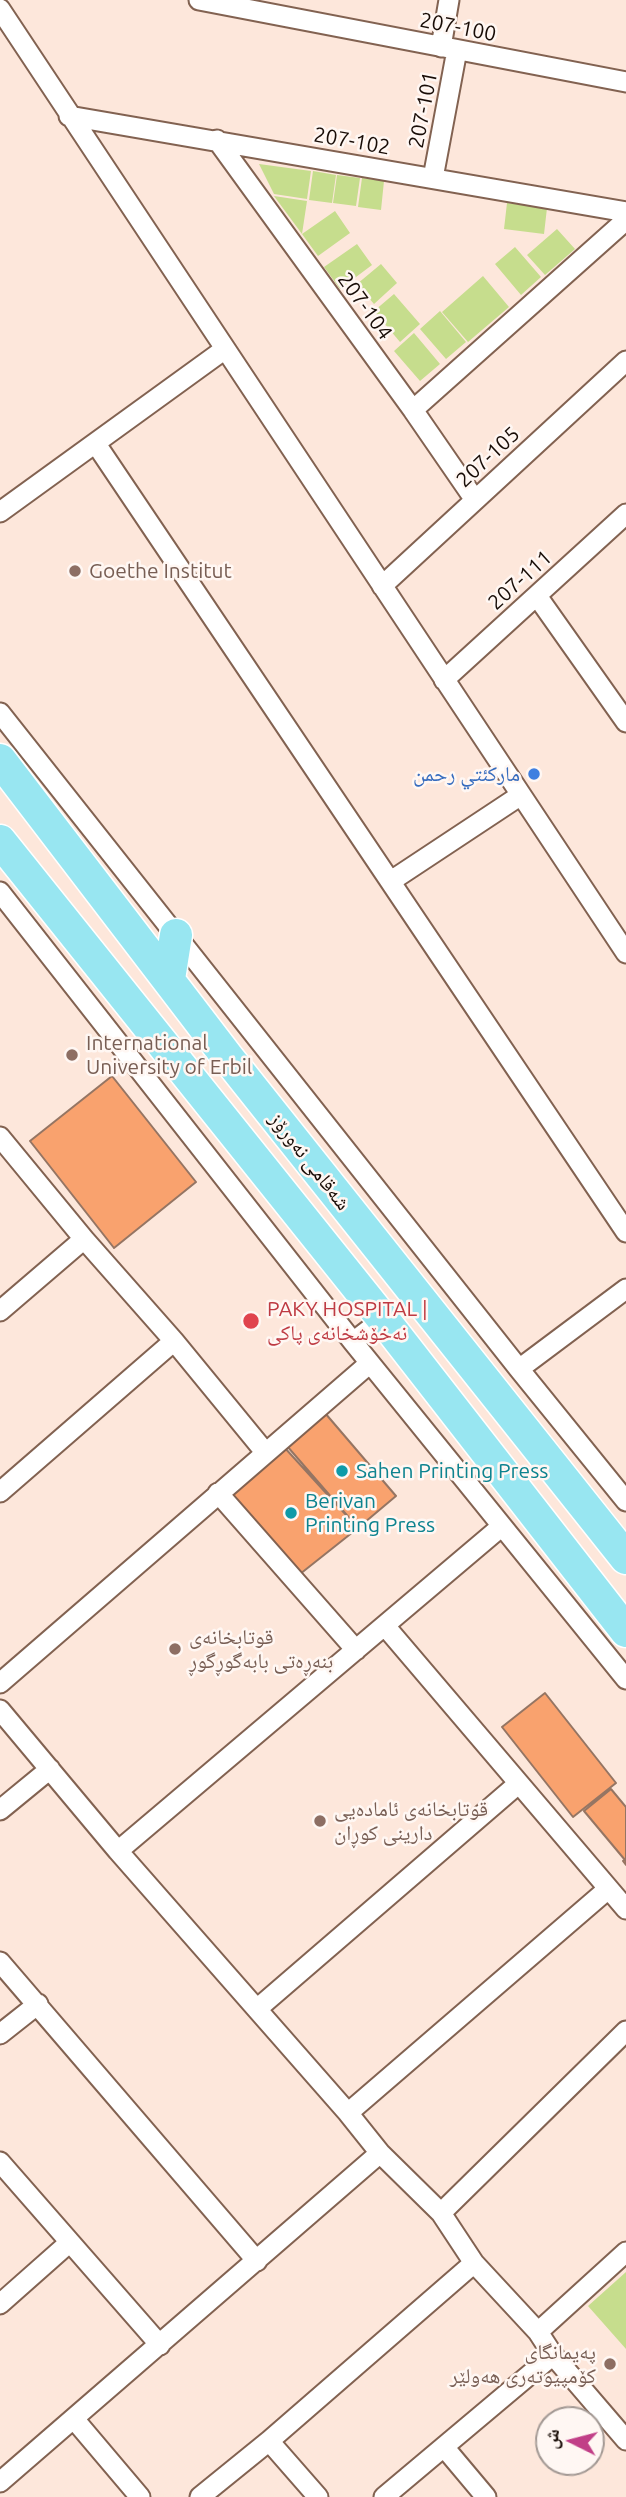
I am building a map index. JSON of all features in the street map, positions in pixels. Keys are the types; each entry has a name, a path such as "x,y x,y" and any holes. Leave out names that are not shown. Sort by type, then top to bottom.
{"main road":[{"name":"شەقامی نەورۆز","path":"0,760 229,1058 626,1558"},
{"name":"شەقامی نەورۆز","path":"3,848 383,1319 626,1631"},
{"path":"169,979 176,935"},
{"path":"191,1080 209,1076 229,1058"},
{"path":"217,1113 229,1093 250,1084"}],"street":[{"name":"207-100","path":"198,0 626,82"},
{"name":"207-101","path":"433,178 449,49 449,0"},
{"path":"0,9 626,953"},
{"name":"207-102","path":"69,116 626,212"},
{"name":"207-104","path":"217,140 475,500"},
{"path":"413,410 626,220"},
{"path":"0,512 225,349"},
{"name":"207-105","path":"382,586 475,500 623,371"},
{"path":"96,444 626,1232"},
{"name":"207-111","path":"444,680 626,516"},
{"path":"537,596 626,722"},
{"path":"0,713 626,1501"},
{"path":"391,881 521,795"},
{"path":"0,892 370,1363 626,1679"},
{"path":"0,1136 265,1452"},
{"path":"0,1311 84,1239"},
{"path":"519,1369 626,1290"},
{"path":"354,1342 383,1319"},
{"path":"0,1492 174,1341"},
{"path":"0,1683 370,1363"},
{"path":"218,1493 356,1650"},
{"path":"118,1851 502,1526"},
{"path":"385,1626 626,1909"},
{"path":"0,1710 118,1851 380,2153 441,2213 474,2263 538,2332 553,2355 626,2440"},
{"path":"0,1811 50,1769"},
{"path":"257,2009 518,1784"},
{"path":"348,2113 608,1889"},
{"path":"0,1962 257,2261"},
{"path":"0,2034 38,2004"},
{"path":"441,2213 626,2031"},
{"path":"0,2482 380,2153"},
{"path":"0,2162 160,2345"},
{"path":"0,2304 70,2242"},
{"path":"538,2332 626,2252"},
{"path":"200,2497 474,2263"},
{"path":"384,2497 553,2355"},
{"path":"74,2419 140,2497"},
{"path":"268,2441 317,2497"},
{"path":"444,2447 486,2497"}],"green space":[{"path":"259,164 311,171 307,199 274,194"},
{"path":"313,171 336,175 332,203 309,200"},
{"path":"337,175 360,178 356,206 333,203"},
{"path":"362,178 384,181 381,210 358,207"},
{"path":"274,196 307,201 302,234"},
{"path":"507,203 547,208 544,234 504,229"},
{"path":"335,211 350,233 318,256 302,234"},
{"path":"557,229 575,249 545,275 527,255"},
{"path":"357,244 372,265 340,289 324,267"},
{"path":"515,247 541,277 521,295 495,264"},
{"path":"381,264 397,283 374,304 357,284"},
{"path":"483,276 509,307 468,342 442,312"},
{"path":"394,294 420,324 400,342 374,311"},
{"path":"440,311 466,342 446,359 420,329"},
{"path":"414,333 440,364 420,381 394,351"},
{"path":"626,2272 626,2349 588,2306"}],"building":[{"name":"International University of Erbil","path":"112,1076 196,1182 114,1248 30,1141"},
{"name":"Sahen Printing Press","path":"325,1413 396,1496 358,1528 287,1446"},
{"name":"Berivan Printing Press","path":"284,1447 358,1528 295,1578 225,1499"},
{"path":"545,1693 616,1783 573,1817 502,1727"},
{"path":"611,1789 626,1807 626,1865 623,1861 625,1860 584,1811"}],"place":[{"name":"Goethe Institut","path":"75,571"},
{"name":"ماركئتي رحمن","path":"534,774"},
{"name":"International University of Erbil","path":"72,1055"},
{"name":"PAKY HOSPITAL | نەخۆشخانەی پاکی","path":"251,1321"},
{"name":"Sahen Printing Press","path":"342,1471"},
{"name":"Berivan Printing Press","path":"291,1513"},
{"name":"قوتابخانەی بنەڕەتی بابەگوڕگوڕ","path":"175,1649"},
{"name":"قوتابخانەی ئامادەیی دارینی کوڕان","path":"320,1821"},
{"name":"پەیمانگای کۆمپیوتەری هەولێر","path":"610,2364"}]}
